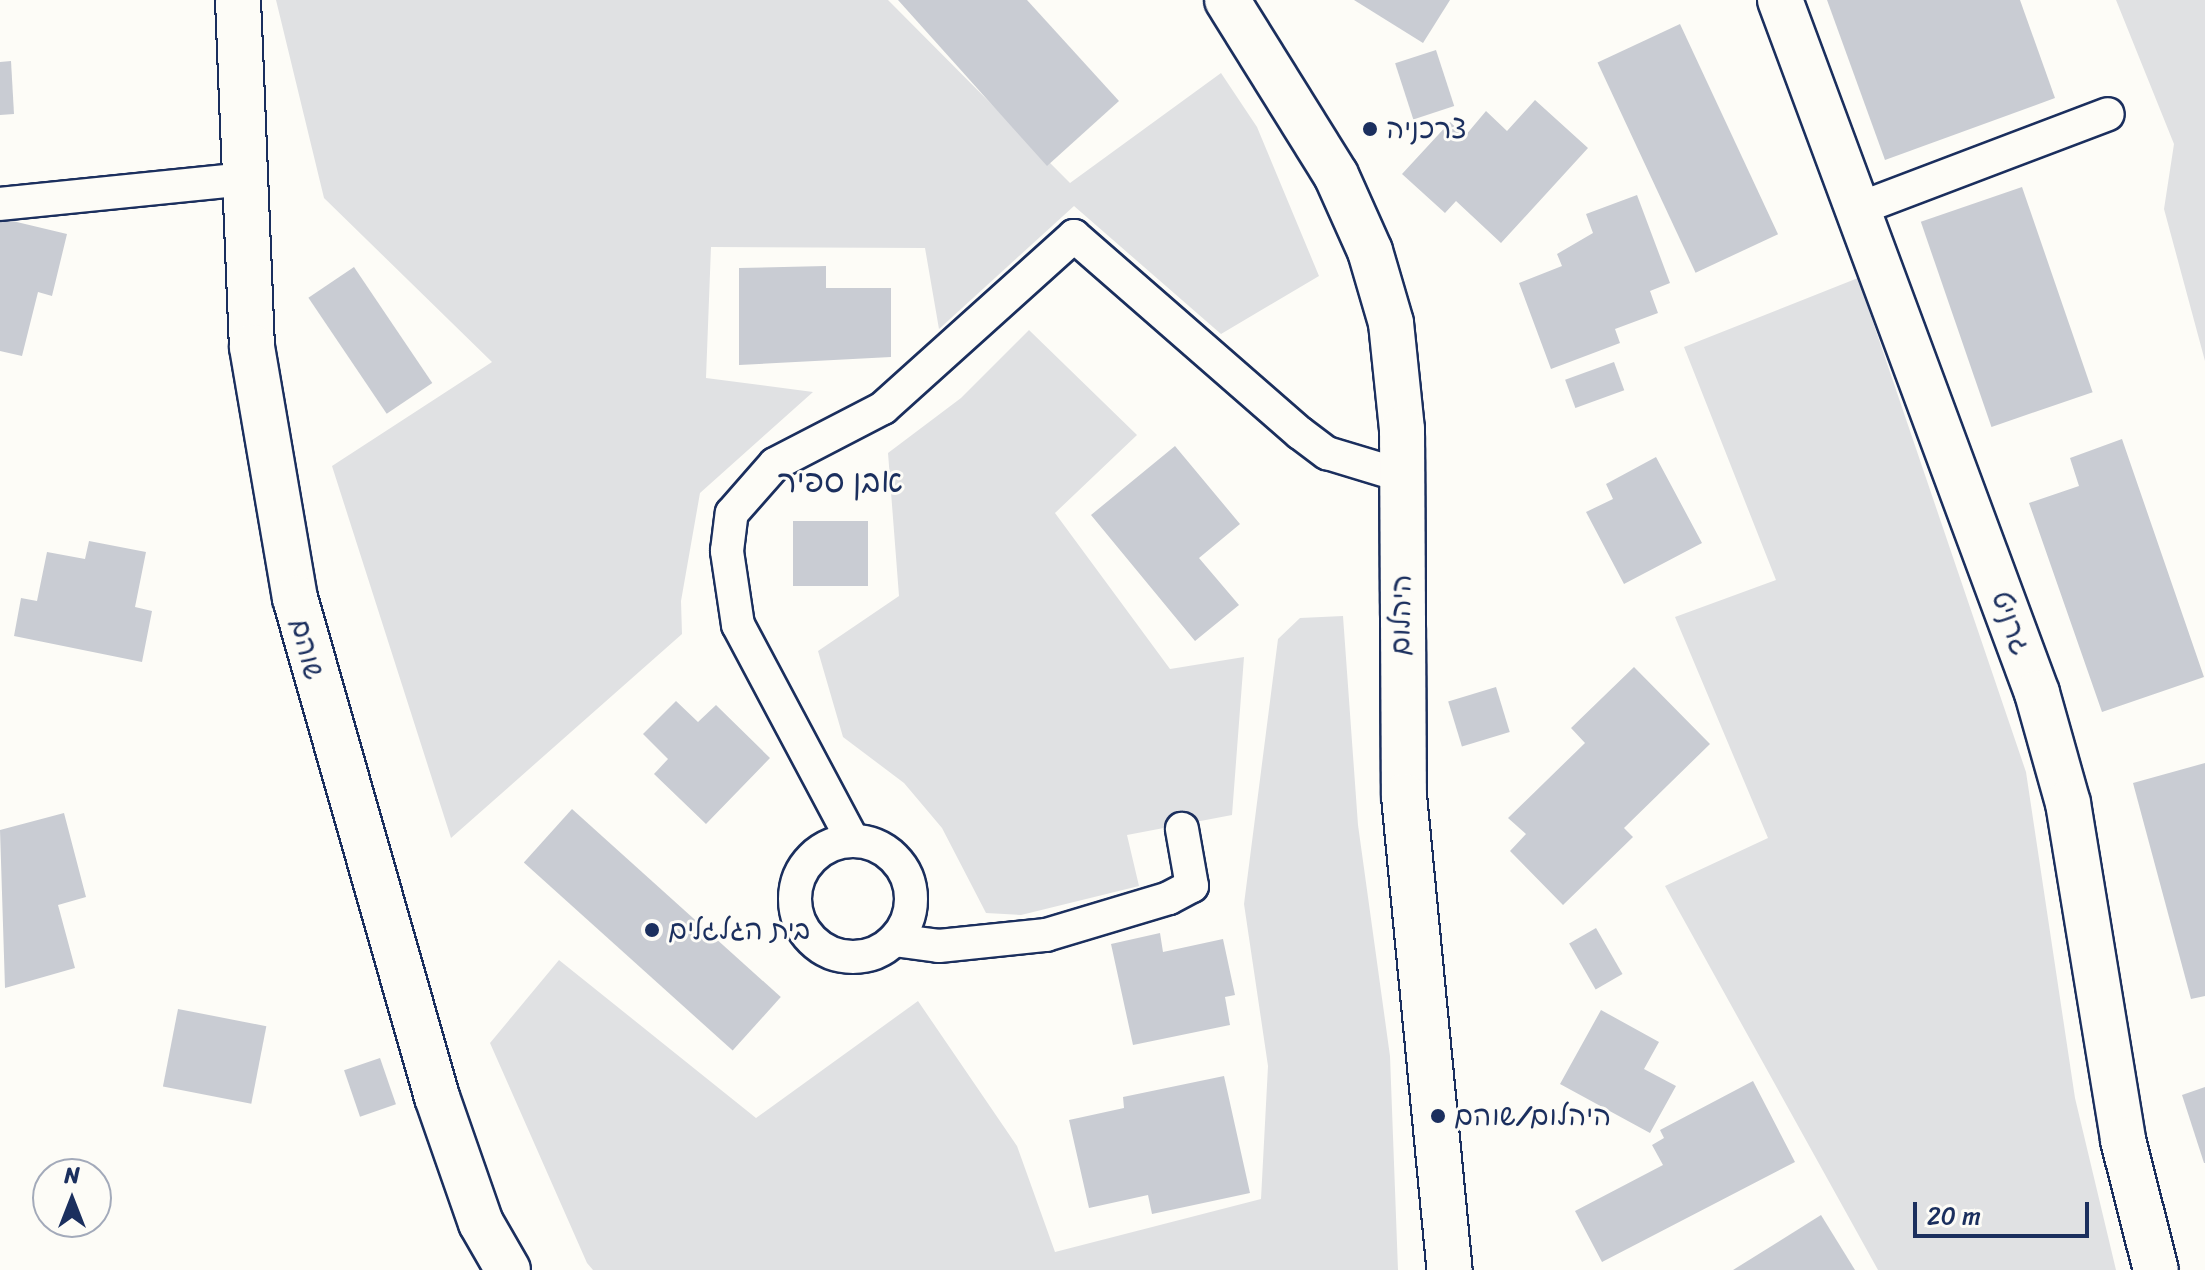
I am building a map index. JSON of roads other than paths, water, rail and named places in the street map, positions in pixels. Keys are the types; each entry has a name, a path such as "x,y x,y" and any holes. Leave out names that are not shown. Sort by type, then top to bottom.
{"street":[{"name":"שוהם","path":"238,0 255,373 304,636 437,1097 481,1223 508,1270"},
{"name":"היהלום","path":"1227,0 1313,133 1370,251 1396,358 1403,476 1404,796 1450,1270"},
{"name":"גרניט","path":"1780,0 2045,721 2068,803 2123,1140 2156,1270"}],"lane":[{"path":"1858,209 2108,114"},
{"path":"0,204 245,179"},
{"path":"853,841 738,625 727,551 732,513 775,464 883,408 1074,236 1327,453 1403,476"},
{"path":"894,940 939,946 1046,935 1169,898 1192,886 1182,829"},
{"path":"853,841 880,847 905,873 911,908 894,940 872,954 835,954 813,940 798,917 796,889 807,865 827,847 853,841"}],"place":[{"name":"צרכניה","path":"1370,129"},
{"name":"בית הגלגלים","path":"652,930"},
{"name":"היהלום/שוהם","path":"1438,1116"}],"district":[{"name":"אבן ספיר","path":"840,482"}]}
